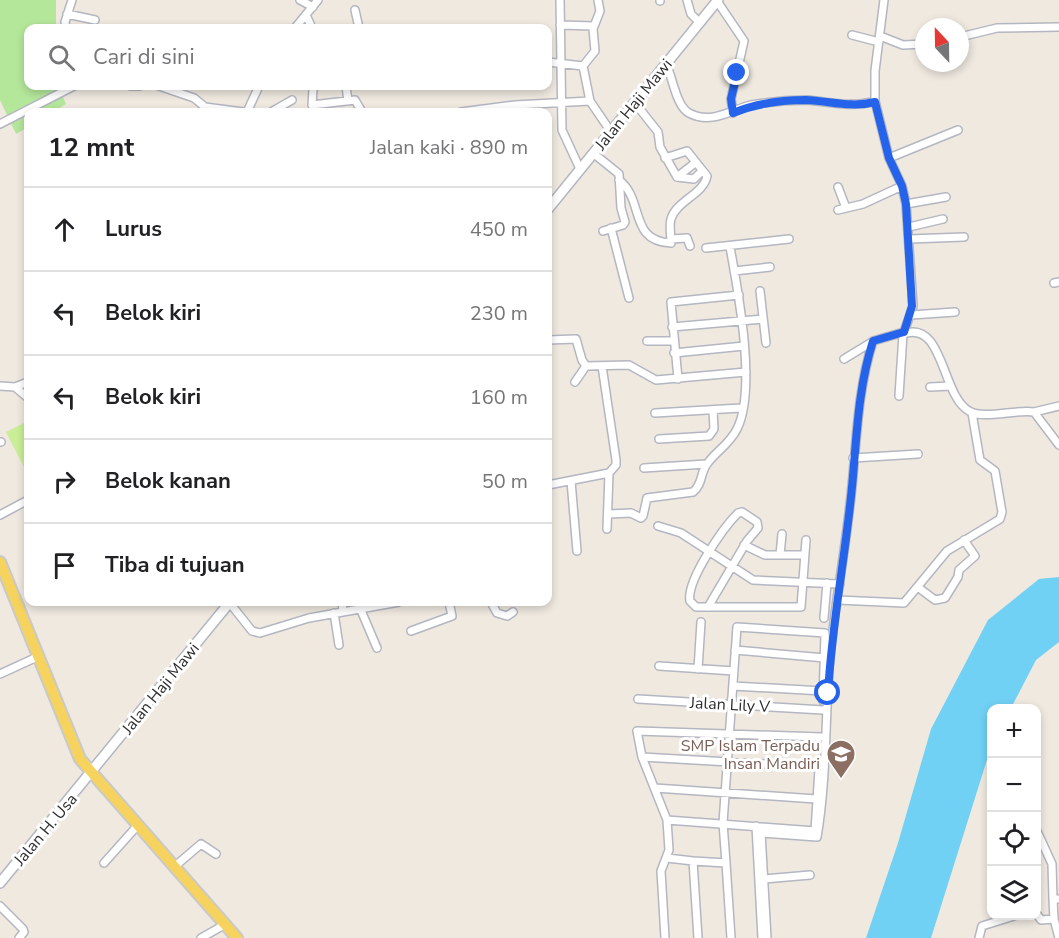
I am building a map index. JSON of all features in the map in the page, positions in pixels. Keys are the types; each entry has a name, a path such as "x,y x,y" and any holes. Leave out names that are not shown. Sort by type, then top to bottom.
{"main road":[{"path":"0,562 73,747 91,774 237,938"}],"street":[{"path":"66,24 72,0"},
{"path":"300,0 313,7"},
{"path":"298,24 318,0"},
{"path":"560,0 559,62 563,134 580,169"},
{"path":"583,66 596,51 593,26 599,14 598,0"},
{"path":"687,0 691,14 700,23"},
{"path":"884,0 875,102 889,158 902,186 909,227 911,315 904,332 899,396"},
{"path":"717,1 744,41 731,99 733,113"},
{"name":"Jalan Haji Mawi","path":"552,204 717,1"},
{"path":"355,10 358,24"},
{"path":"67,14 95,20"},
{"path":"306,15 310,24"},
{"path":"560,25 593,26"},
{"path":"969,34 996,28 1059,27"},
{"path":"852,35 903,45 915,44"},
{"path":"552,62 583,66"},
{"path":"666,64 686,111 705,118 733,113 751,105 805,100 837,105 862,105 875,102"},
{"path":"583,66 590,101 611,132"},
{"path":"31,108 66,90"},
{"path":"171,90 194,98 205,107 213,108"},
{"path":"247,108 257,90"},
{"path":"313,90 311,104 319,108"},
{"path":"347,90 348,101"},
{"path":"278,108 292,100"},
{"path":"324,108 348,101 358,101 361,108"},
{"path":"522,108 590,101"},
{"path":"635,102 658,132 665,158 677,177"},
{"path":"0,124 24,112"},
{"path":"889,158 958,130"},
{"path":"619,180 626,187 643,229 650,238 658,243 671,243 671,219 683,202 704,183 706,176 687,151 665,158"},
{"path":"593,153 619,174 625,224 603,231"},
{"path":"677,177 696,163"},
{"path":"677,177 694,179 702,171"},
{"path":"838,187 842,209 872,201 902,186"},
{"path":"906,204 946,197"},
{"path":"909,227 943,219"},
{"path":"611,228 629,298"},
{"path":"909,239 964,237"},
{"path":"671,239 687,238 690,246"},
{"path":"706,248 789,239"},
{"path":"609,513 631,513 640,518 644,516 647,498 689,494 701,483 706,464 731,439 740,421 746,372 739,295 730,247"},
{"path":"734,271 770,267"},
{"path":"760,291 766,343"},
{"path":"678,379 671,302 739,295"},
{"path":"911,315 955,312"},
{"path":"672,327 763,319"},
{"path":"844,359 873,341 904,332 924,336 934,342 950,386 960,403 972,413 1034,412 1059,406"},
{"path":"552,340 576,339 586,366"},
{"path":"647,341 673,341"},
{"path":"767,938 761,833 817,837 823,799 830,659 840,584 857,411 873,341"},
{"path":"674,353 744,346"},
{"path":"586,366 629,365 656,380 746,372"},
{"path":"575,381 586,366"},
{"path":"552,484 609,473 616,465 602,366"},
{"path":"0,386 15,387 24,384"},
{"path":"930,387 950,386"},
{"path":"15,387 24,395"},
{"path":"655,413 741,408"},
{"path":"659,439 709,436 714,429 713,410"},
{"path":"1034,412 1059,445"},
{"path":"838,600 904,603 919,588 947,551 998,522 1002,512 995,471 979,458 972,413"},
{"path":"853,458 918,454"},
{"path":"644,468 706,464"},
{"path":"607,529 609,473"},
{"path":"571,482 577,551"},
{"path":"0,515 24,502"},
{"path":"708,607 744,545 758,526 757,522 740,512 710,552 689,592 692,604 708,607 799,608 803,605 806,540"},
{"path":"658,526 681,533 753,580 840,584"},
{"path":"780,555 782,534"},
{"path":"919,588 934,600 945,598 958,577 959,570 975,556 964,540"},
{"path":"744,545 761,554 804,555"},
{"path":"824,618 827,583"},
{"name":"Jalan Haji Mawi","path":"91,774 226,606"},
{"path":"232,606 255,633 334,613 373,606"},
{"path":"342,606 343,612"},
{"path":"411,631 452,616 449,606"},
{"path":"493,606 497,613 507,616 513,612"},
{"path":"360,608 377,648"},
{"path":"334,613 339,645"},
{"path":"698,669 701,622"},
{"path":"666,820 723,823 814,831 822,737 825,633 740,625 736,628 723,823 731,938"},
{"path":"735,650 825,658"},
{"path":"0,674 37,657"},
{"path":"659,666 734,672"},
{"path":"733,686 824,691"},
{"name":"Jalan Lily V","path":"638,699 823,710"},
{"path":"665,938 661,871 667,858 669,845 666,820 635,735 639,730 822,737"},
{"path":"642,758 819,767"},
{"name":"Jalan H. Usa","path":"0,883 91,774"},
{"path":"655,788 816,799"},
{"path":"104,863 138,825"},
{"path":"756,826 762,938"},
{"path":"1041,840 1052,864 1056,899 1054,919 1059,938"},
{"path":"174,867 201,844 216,854"},
{"path":"667,858 726,864"},
{"path":"693,861 698,938"},
{"path":"764,879 810,875"},
{"path":"0,906 23,929 24,933 19,938"},
{"path":"1040,920 1054,919"},
{"path":"979,938 982,926 999,920"},
{"path":"201,938 224,925"}],"green space":[{"path":"0,0 56,0 56,24 24,24 24,90 60,90 66,104 60,108 24,108 24,129 16,134 0,100"},
{"path":"24,423 24,467 6,432"}],"water":[{"path":"1059,577 1059,642 1036,660 1013,704 987,704 987,760 931,938 866,938 898,843 931,729 988,620 1039,579"}],"place":[{"name":"SMP Islam Terpadu Insan Mandiri","path":"841,780"}],"route":[{"path":"737,73 730,106 733,113 751,105 805,100 837,105 862,105 875,102 889,158 902,186 906,204 912,311 904,332 873,341 867,359 857,411 853,475 830,659 828,693"}]}
